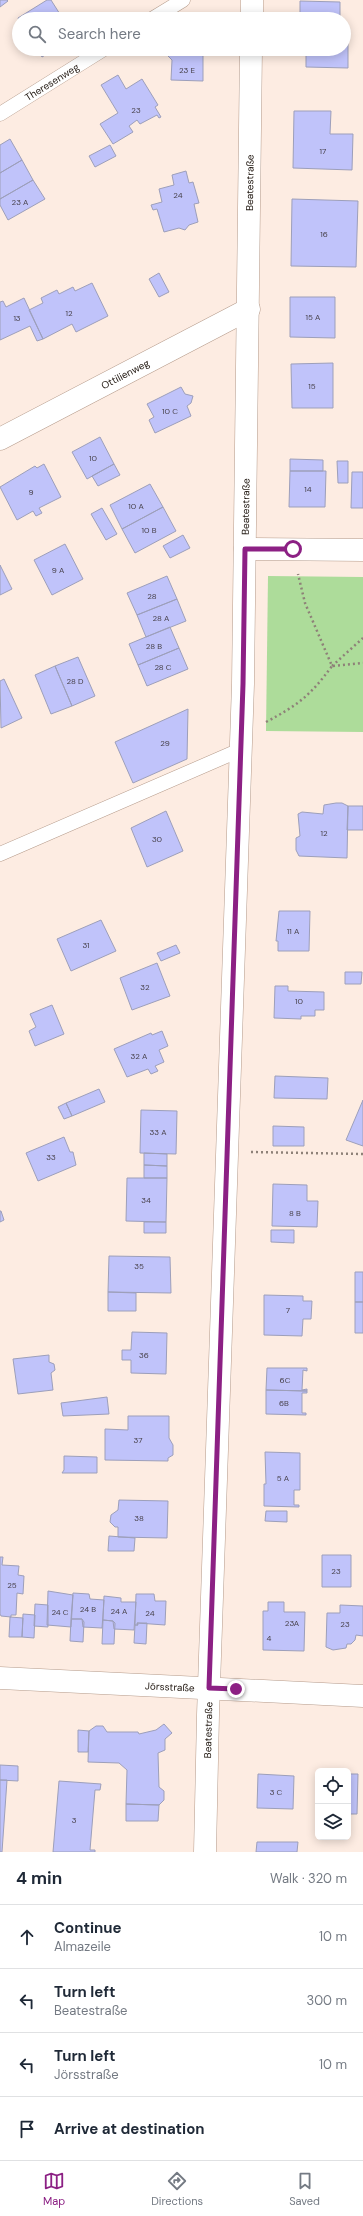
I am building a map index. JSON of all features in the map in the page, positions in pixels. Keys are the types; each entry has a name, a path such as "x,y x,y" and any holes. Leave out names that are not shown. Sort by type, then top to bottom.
{"street":[{"path":"252,0 252,12"},
{"name":"Beatestraße","path":"205,1852 226,1152 241,743 249,308 251,56"},
{"name":"Ottilienweg","path":"0,439 249,308"},
{"path":"245,549 363,550"},
{"name":"Jörsstraße","path":"0,1678 363,1696"}],"lane":[{"path":"163,12 183,0"},
{"name":"Theresenweg","path":"0,114 93,56"},
{"path":"0,854 241,743"}],"path":[{"path":"293,549 305,603 332,666"},
{"path":"241,743 296,706 318,686 332,666 363,638"},
{"path":"332,666 363,663"},
{"path":"226,1152 363,1154"}],"green space":[{"path":"268,576 363,577 363,732 266,731"}],"building":[{"path":"0,0 7,0 8,1 0,7"},
{"path":"47,0 51,0 59,12 28,12"},
{"path":"300,1 340,2 340,12 300,12"},
{"path":"168,56 203,56 203,81 171,80 172,60"},
{"path":"306,56 348,56 348,68 306,67"},
{"path":"118,75 126,89 142,79 158,105 155,107 161,117 159,118 157,115 140,124 137,120 129,126 133,132 113,144 100,124 118,113 101,85"},
{"path":"294,111 331,111 330,134 353,134 352,170 293,168"},
{"path":"10,139 22,160 0,173 0,145"},
{"path":"110,145 116,156 95,167 89,156"},
{"path":"22,160 33,180 0,199 0,173"},
{"path":"186,171 189,183 193,182 199,203 194,204 198,222 189,225 185,230 179,228 164,232 157,209 153,210 151,205 162,202 159,189 174,185 172,175"},
{"path":"33,180 45,199 8,220 0,205 0,199"},
{"path":"292,199 358,201 356,267 291,266"},
{"path":"159,273 169,292 159,297 149,279"},
{"path":"92,283 108,316 76,332 72,324 43,339 29,310 43,303 41,298 57,290 59,294 73,287 75,291"},
{"path":"290,297 335,297 335,338 290,337"},
{"path":"24,298 43,339 37,341 30,326 0,340 0,302 3,301 6,307"},
{"path":"333,363 333,408 292,408 291,364"},
{"path":"181,387 185,394 193,396 191,403 187,406 191,416 155,433 149,420 154,417 147,404"},
{"path":"100,437 114,464 87,479 72,452"},
{"path":"290,459 323,460 323,471 290,471"},
{"path":"337,461 348,461 348,483 338,483"},
{"path":"44,464 61,497 39,508 42,513 36,516 33,511 17,520 0,487 35,466 37,468"},
{"path":"114,464 120,475 98,486 92,476"},
{"path":"290,471 326,471 325,507 289,507"},
{"path":"352,472 363,472 363,508 351,508"},
{"path":"150,484 163,507 122,529 110,505"},
{"path":"163,507 176,531 135,553 122,529"},
{"path":"102,508 117,534 106,540 91,514"},
{"path":"183,535 190,548 170,558 163,546"},
{"path":"65,544 83,579 52,595 34,560"},
{"path":"0,565 12,589 0,595"},
{"path":"167,576 177,599 137,615 127,593"},
{"path":"177,599 186,621 146,637 137,615"},
{"path":"170,627 179,648 138,665 129,644"},
{"path":"179,648 188,669 147,686 138,665"},
{"path":"78,657 95,696 72,706 55,666"},
{"path":"55,666 72,706 51,714 35,675"},
{"path":"4,679 22,718 1,728 0,681"},
{"path":"188,709 187,759 133,783 115,742"},
{"path":"342,803 348,806 347,858 299,856 296,850 296,838 300,836 298,814 302,812 323,814 324,805"},
{"path":"348,806 363,806 363,830 347,830"},
{"path":"166,811 183,851 147,867 131,828"},
{"path":"279,911 310,911 309,951 278,951 278,941 276,941"},
{"path":"101,920 116,951 71,971 57,939"},
{"path":"176,945 180,953 161,961 157,953"},
{"path":"157,963 170,996 132,1010 120,978"},
{"path":"345,972 362,972 361,984 345,984"},
{"path":"275,986 288,986 288,991 324,992 324,1010 315,1010 315,1016 301,1016 301,1019 274,1018"},
{"path":"52,1005 64,1034 35,1046 29,1031 36,1027 30,1014"},
{"path":"162,1031 168,1046 159,1050 164,1062 155,1066 158,1071 151,1074 148,1069 127,1077 114,1049 151,1033 152,1035"},
{"path":"275,1076 328,1078 327,1099 274,1098"},
{"path":"99,1089 105,1102 72,1116 66,1103"},
{"path":"363,1100 363,1146 346,1140"},
{"path":"66,1103 72,1116 64,1119 58,1107"},
{"path":"141,1110 177,1111 176,1154 140,1153"},
{"path":"273,1126 304,1127 304,1146 273,1146"},
{"path":"64,1137 70,1152 73,1152 76,1165 38,1181 26,1153"},
{"path":"144,1153 167,1154 167,1166 144,1165"},
{"path":"144,1165 167,1166 167,1178 144,1178"},
{"path":"127,1178 167,1178 166,1222 126,1221"},
{"path":"273,1184 307,1185 307,1201 318,1201 317,1227 272,1226"},
{"path":"0,1211 4,1220 0,1222"},
{"path":"144,1222 166,1222 166,1233 144,1233"},
{"path":"271,1230 294,1230 294,1243 271,1242"},
{"path":"109,1256 170,1257 171,1293 108,1292"},
{"path":"355,1272 363,1272 363,1302 355,1302"},
{"path":"108,1292 136,1293 136,1311 108,1311"},
{"path":"264,1295 303,1296 303,1301 312,1301 311,1319 303,1319 302,1336 264,1335"},
{"path":"355,1302 363,1302 363,1333 355,1333"},
{"path":"132,1332 167,1333 166,1374 131,1373 131,1360 122,1360 122,1350 131,1350"},
{"path":"49,1355 49,1362 54,1364 55,1370 51,1373 53,1390 18,1394 13,1359"},
{"path":"267,1368 307,1368 307,1371 303,1370 302,1390 307,1389 307,1391 266,1390"},
{"path":"266,1390 307,1391 307,1393 302,1393 302,1413 306,1413 306,1415 266,1414"},
{"path":"107,1397 109,1414 63,1416 61,1403"},
{"path":"128,1416 169,1416 169,1438 173,1445 173,1455 168,1458 168,1461 105,1460 105,1429 128,1430"},
{"path":"265,1452 300,1453 300,1490 294,1490 294,1505 299,1505 299,1507 264,1506 264,1484 266,1484"},
{"path":"64,1456 97,1457 97,1473 62,1473 64,1470"},
{"path":"119,1500 168,1501 167,1538 118,1537 118,1527 115,1527 110,1522 111,1515 118,1510"},
{"path":"266,1511 287,1511 287,1522 265,1521"},
{"path":"109,1536 135,1538 134,1551 108,1551"},
{"path":"322,1555 351,1555 351,1587 322,1587"},
{"path":"0,1557 3,1557 2,1565 19,1566 18,1575 24,1576 23,1594 17,1593 16,1615 11,1615 11,1617 1,1616 0,1614"},
{"path":"48,1591 73,1595 71,1627 47,1625"},
{"path":"73,1593 89,1594 90,1599 104,1600 102,1628 83,1627 82,1619 71,1619"},
{"path":"136,1594 154,1594 155,1601 166,1601 165,1625 137,1623 138,1625 135,1625"},
{"path":"104,1596 121,1598 121,1602 136,1602 134,1630 114,1629 113,1621 103,1620"},
{"path":"268,1602 284,1602 284,1612 305,1612 304,1651 263,1650 263,1611 268,1611"},
{"path":"35,1604 48,1605 48,1627 34,1626"},
{"path":"340,1605 363,1606 363,1636 356,1635 355,1640 351,1644 347,1644 346,1648 333,1650 326,1647 327,1613 340,1613"},
{"path":"23,1614 35,1615 34,1638 22,1637"},
{"path":"10,1617 23,1618 22,1637 9,1637"},
{"path":"71,1619 82,1619 84,1622 83,1642 70,1641"},
{"path":"103,1620 113,1621 115,1623 114,1644 102,1644"},
{"path":"137,1623 147,1623 146,1644 134,1643 135,1625 138,1625"},
{"path":"164,1724 172,1733 165,1739 165,1750 158,1753 159,1787 164,1791 164,1800 159,1805 126,1804 127,1770 119,1763 88,1762 89,1731 96,1726 103,1726 107,1732 138,1732 139,1734 156,1730"},
{"path":"78,1730 89,1731 88,1752 78,1752"},
{"path":"0,1765 18,1766 18,1781 0,1780"},
{"path":"258,1774 294,1776 293,1809 257,1808"},
{"path":"351,1774 358,1774 357,1814 351,1814"},
{"path":"0,1780 7,1780 2,1852 0,1852"},
{"path":"59,1781 101,1784 100,1790 95,1790 90,1850 95,1850 95,1852 53,1852"},
{"path":"126,1804 159,1805 158,1821 126,1821"},
{"path":"257,1842 298,1842 297,1852 256,1852"}],"route":[{"path":"236,1689 209,1688 243,684 245,549 293,549"}]}
